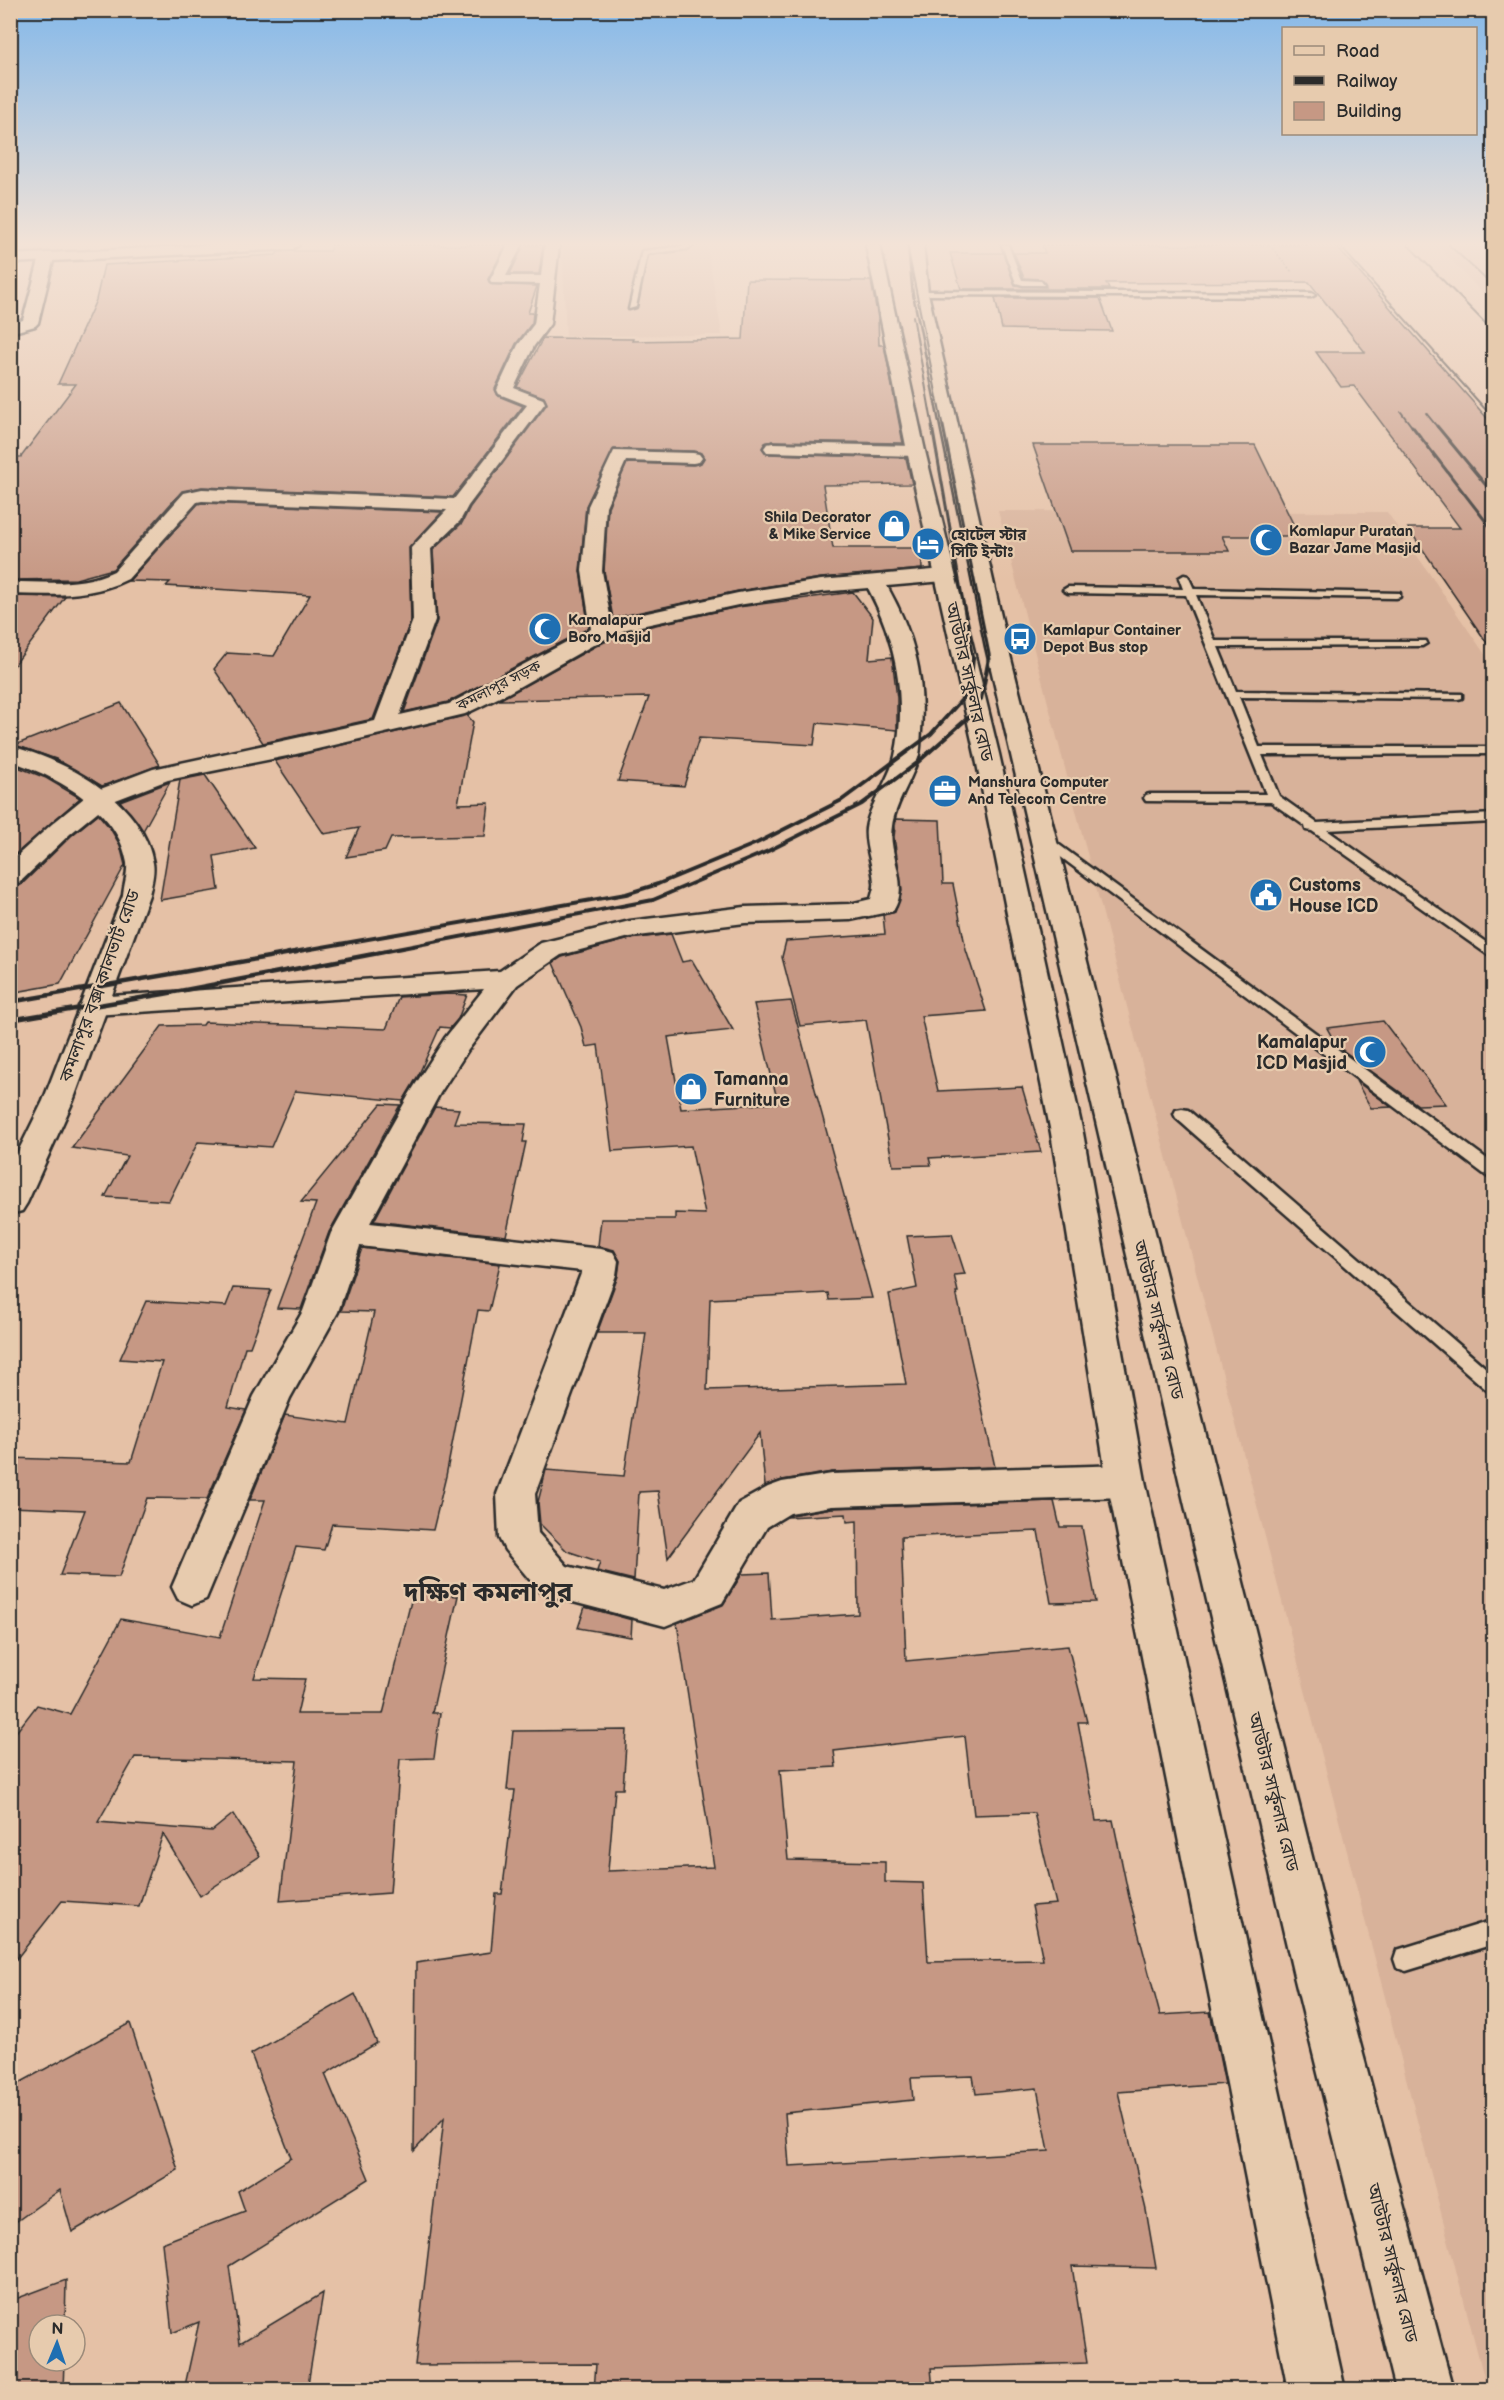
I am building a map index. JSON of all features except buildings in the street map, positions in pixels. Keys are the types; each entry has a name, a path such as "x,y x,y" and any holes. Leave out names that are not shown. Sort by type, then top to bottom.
{"street":[{"path":"385,725 424,620 421,548 453,518 459,505 537,403 505,390 520,357"},
{"name":"আউটার সার্কুলার রোড","path":"891,357 908,462 944,575 987,754 1067,1134 1126,1481 1317,2390"},
{"name":"আউটার সার্কুলার রোড","path":"934,357 978,567 1315,1965 1425,2390"},
{"path":"773,448 908,462"},
{"path":"602,632 592,571 597,506 620,455 693,458"},
{"path":"10,588 86,588 107,584 121,575 191,497 202,495 459,505"},
{"name":"কমলাপুর সড়ক","path":"10,877 99,798 162,774 292,748 457,709 621,624 677,610 738,599 874,581 944,575"},
{"path":"192,1587 272,1396 320,1312 348,1233 424,1093 456,1045 507,979 551,949 630,929 745,915 850,912 883,905 888,883 883,866 879,827 907,756 912,696 903,647 890,610 874,581"},
{"name":"কমলাপুর বক্স কালভার্ট রোড","path":"10,753 31,758 76,780 99,798 129,833 140,863 136,895 58,1101 10,1203"},
{"path":"94,1006 507,979"},
{"path":"348,1233 601,1261 599,1275 516,1494 519,1538 554,1580 664,1608 708,1591 753,1515 782,1498 832,1490 1126,1481"}],"lane":[{"path":"1184,578 1274,798 1311,827 1494,955"},
{"path":"1068,590 1396,595"},
{"path":"1211,644 1422,643"},
{"path":"1231,694 1458,696"},
{"path":"1254,751 1489,750"},
{"path":"1149,798 1274,798"},
{"path":"1311,827 1494,818"},
{"path":"1043,837 1494,1173"},
{"path":"1182,1114 1494,1386"},
{"path":"1406,1959 1494,1932"}],"shaded area":[{"path":"998,511 1387,512 1493,666 1493,2389 1487,2389"}],"railway":[{"path":"920,357 933,428"},
{"path":"929,357 943,428"},
{"path":"1439,357 1494,419"},
{"path":"1401,412 1413,428"},
{"path":"1426,413 1438,428"},
{"path":"932,426 973,659"},
{"path":"943,426 990,659"},
{"path":"1412,426 1494,532"},
{"path":"1437,426 1494,495"},
{"path":"376,953 653,900 768,851 862,804 917,763 970,716 981,699 989,658"},
{"path":"288,953 626,894 658,884 757,843 842,800 931,734 965,696 971,679 973,659"},
{"path":"10,1002 297,952"},
{"path":"10,1020 164,994 384,952"}],"place":[{"name":"Shila Decorator & Mike Service","path":"894,526"},
{"name":"Komlapur Puratan Bazar Jame Masjid","path":"1266,540"},
{"name":"হোটেল স্টার সিটি ইন্টাঃ","path":"928,544"},
{"name":"Kamalapur Boro Masjid","path":"545,629"},
{"name":"Kamlapur Container Depot Bus stop","path":"1020,639"},
{"name":"Manshura Computer And Telecom Centre","path":"945,791"},
{"name":"Customs House ICD","path":"1266,895"},
{"name":"Kamalapur ICD Masjid","path":"1370,1052"},
{"name":"Tamanna Furniture","path":"691,1089"}],"district":[{"name":"দক্ষিণ কমলাপুর","path":"488,1593"}]}
